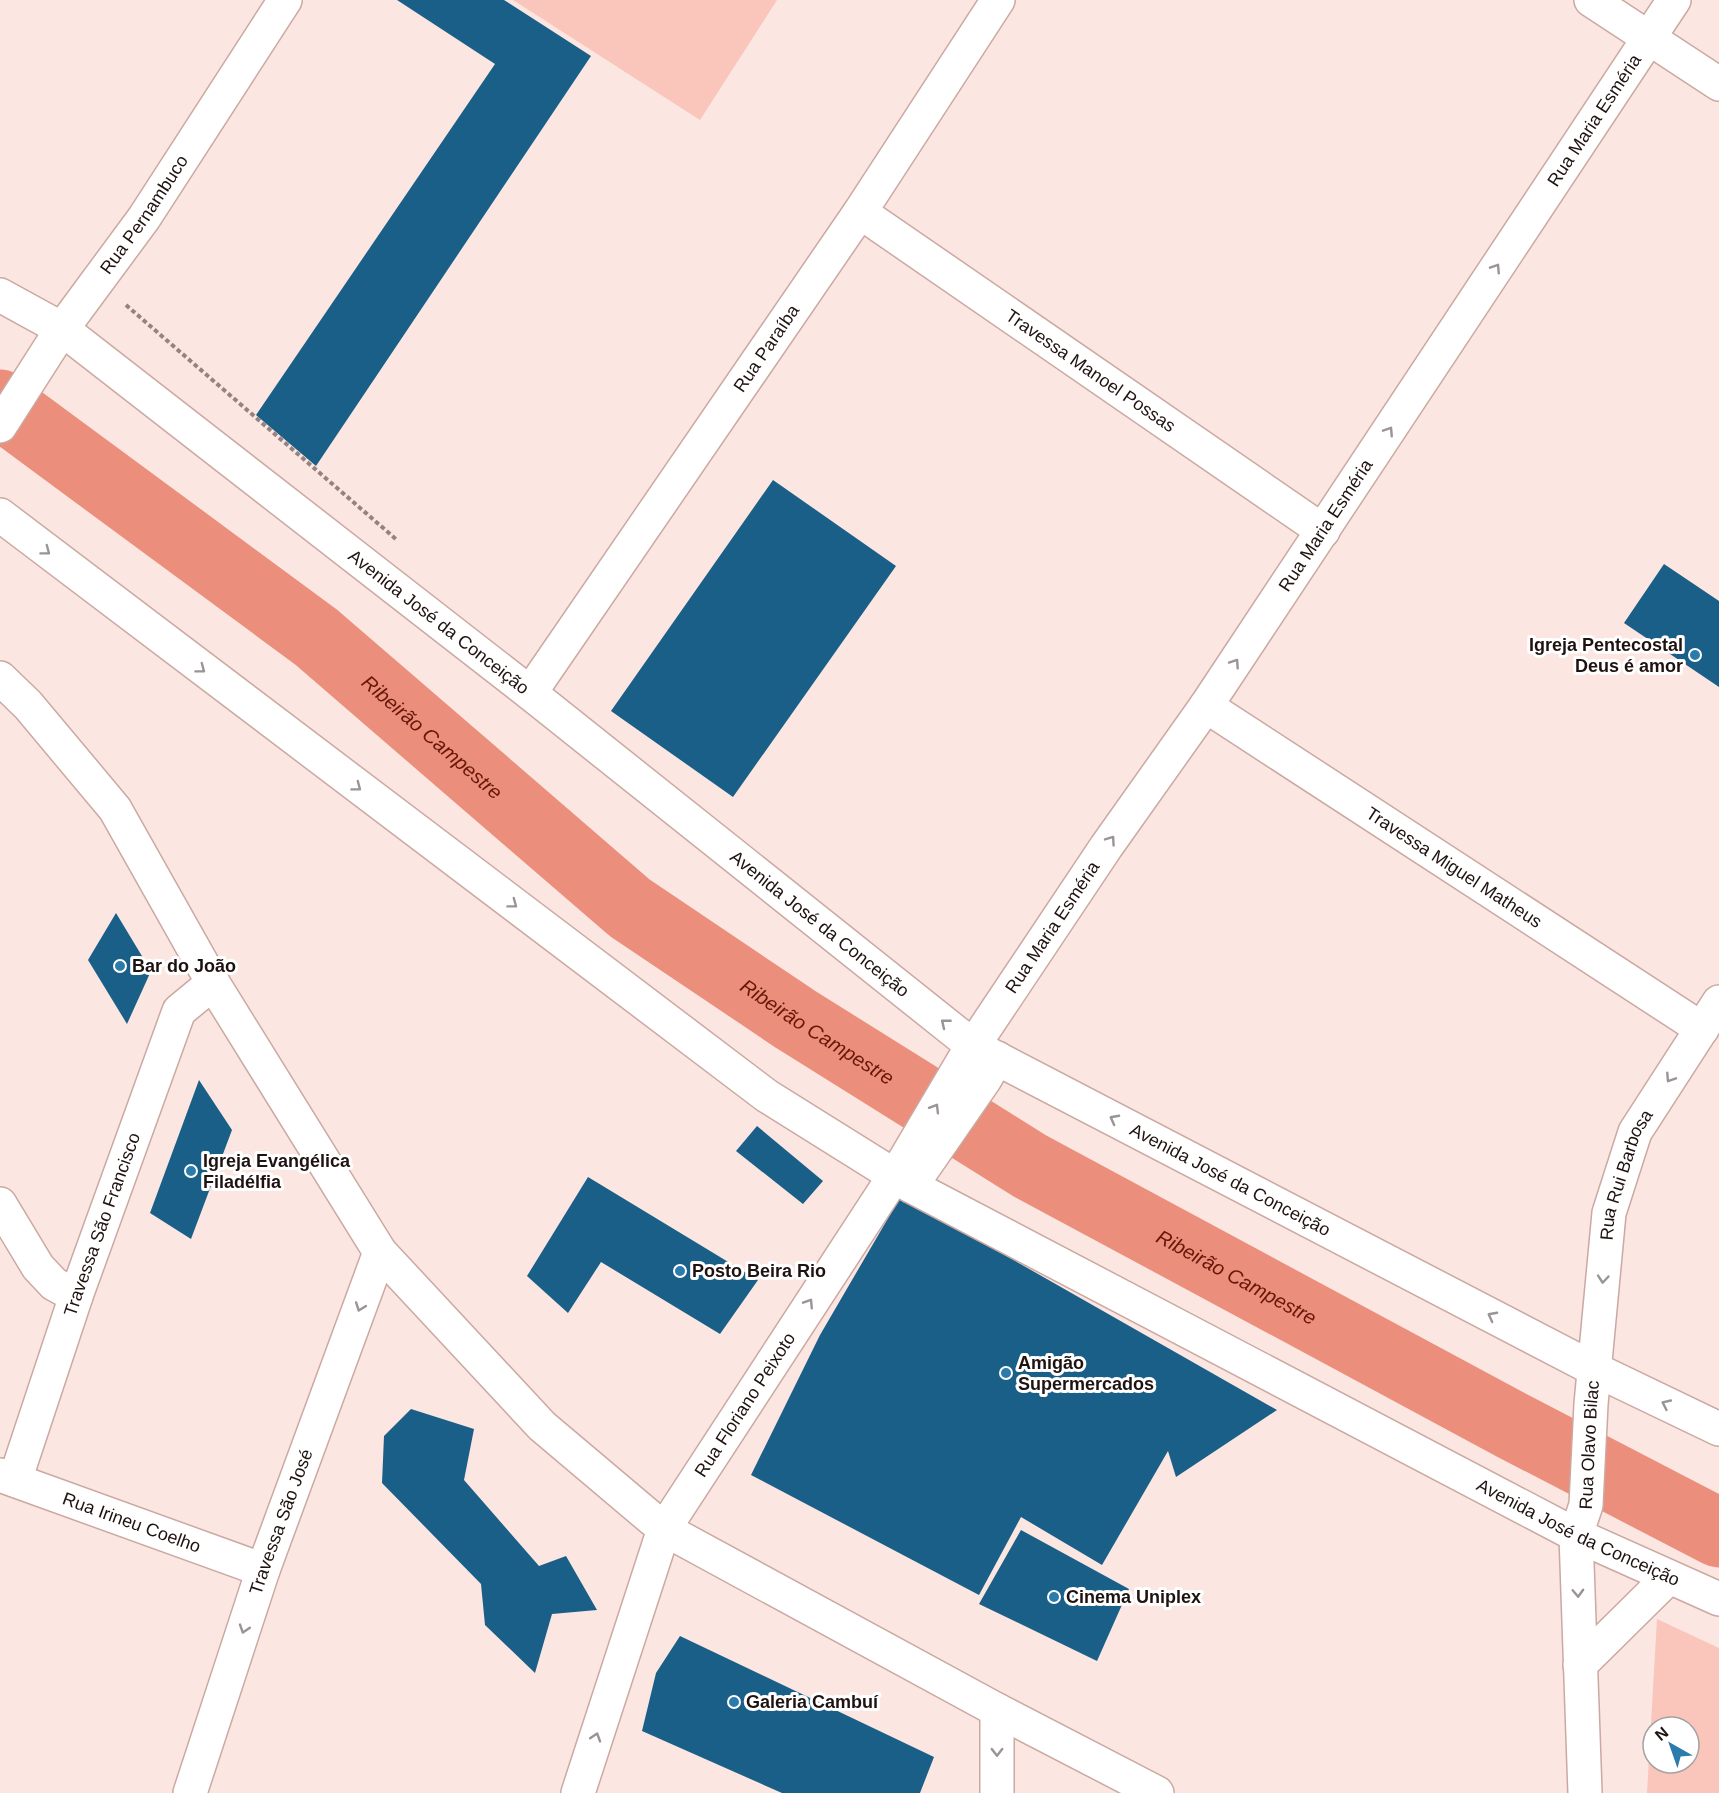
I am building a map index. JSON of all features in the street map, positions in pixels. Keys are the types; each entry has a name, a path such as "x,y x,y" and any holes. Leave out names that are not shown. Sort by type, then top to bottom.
{"street":[{"name":"Rua Pernambuco","path":"4,421 57,337 144,218 285,0"},
{"name":"Rua Paraíba","path":"530,693 860,212 998,0"},
{"path":"1591,0 1719,84"},
{"name":"Rua Maria Esméria","path":"980,1060 1106,847 1206,706 1674,0"},
{"name":"Travessa Manoel Possas","path":"860,212 1323,531"},
{"name":"Avenida José da Conceição","path":"0,295 530,693 980,1060 1594,1370 1719,1429"},
{"name":"Avenida José da Conceição","path":"0,515 767,1096 908,1172 1581,1520 1670,1576 1719,1599"},
{"path":"0,678 28,705 115,809 213,983 380,1252 542,1426 664,1529 997,1710 1157,1793"},
{"name":"Travessa Miguel Matheus","path":"1206,706 1702,1029"},
{"name":"Travessa São Francisco","path":"8,1478 179,1011 213,983"},
{"name":"Rua Rui Barbosa","path":"1594,1370 1609,1212 1635,1132 1719,1002"},
{"name":"Rua Floriano Peixoto","path":"578,1793 664,1529 908,1172 980,1060"},
{"path":"0,1204 38,1267 54,1284 76,1296"},
{"name":"Travessa São José","path":"190,1793 264,1570 380,1252"},
{"name":"Rua Olavo Bilac","path":"1585,1793 1580,1665 1581,1520 1594,1370"},
{"name":"Rua Irineu Coelho","path":"8,1478 264,1570"},
{"path":"1580,1665 1670,1576"},
{"path":"997,1710 997,1793"}],"path":[{"path":"125,304 399,541"}],"shaded area":[{"path":"513,0 777,0 700,120"},
{"path":"1657,1619 1719,1648 1719,1793 1647,1793 1648,1775 1701,1775 1701,1715 1651,1715"}],"building":[{"path":"397,0 504,0 591,56 316,466 256,415 495,64"},
{"path":"773,480 896,566 733,797 611,711"},
{"name":"Igreja Pentecostal Deus é amor","path":"1664,564 1719,601 1719,687 1624,623"},
{"name":"Bar do João","path":"116,913 151,971 127,1024 88,960"},
{"name":"Igreja Evangélica Filadélfia","path":"199,1080 232,1130 191,1239 150,1213"},
{"path":"757,1126 823,1181 803,1204 736,1151"},
{"path":"588,1177 758,1280 720,1334 601,1262 568,1313 527,1276"},
{"name":"Amigão Supermercados","path":"901,1196 1277,1410 1176,1477 1168,1451 1102,1565 1021,1517 979,1595 751,1475 820,1335"},
{"path":"411,1409 474,1429 464,1480 539,1566 566,1556 597,1610 552,1614 535,1673 485,1625 481,1584 382,1483 384,1436"},
{"name":"Cinema Uniplex","path":"1021,1530 1129,1589 1097,1661 979,1604"},
{"name":"Galeria Cambuí","path":"680,1636 934,1757 920,1793 782,1793 642,1731 656,1673"}],"waterway":[{"name":"Ribeirão Campestre","path":"0,404 316,637 630,908 795,1019 1030,1166 1513,1426 1719,1533"}],"place":[{"name":"Igreja Pentecostal Deus é amor","path":"1695,655"},
{"name":"Bar do João","path":"120,966"},
{"name":"Igreja Evangélica Filadélfia","path":"191,1171"},
{"name":"Posto Beira Rio","path":"680,1271"},
{"name":"Amigão Supermercados","path":"1006,1373"},
{"name":"Cinema Uniplex","path":"1054,1597"},
{"name":"Galeria Cambuí","path":"734,1702"}]}
